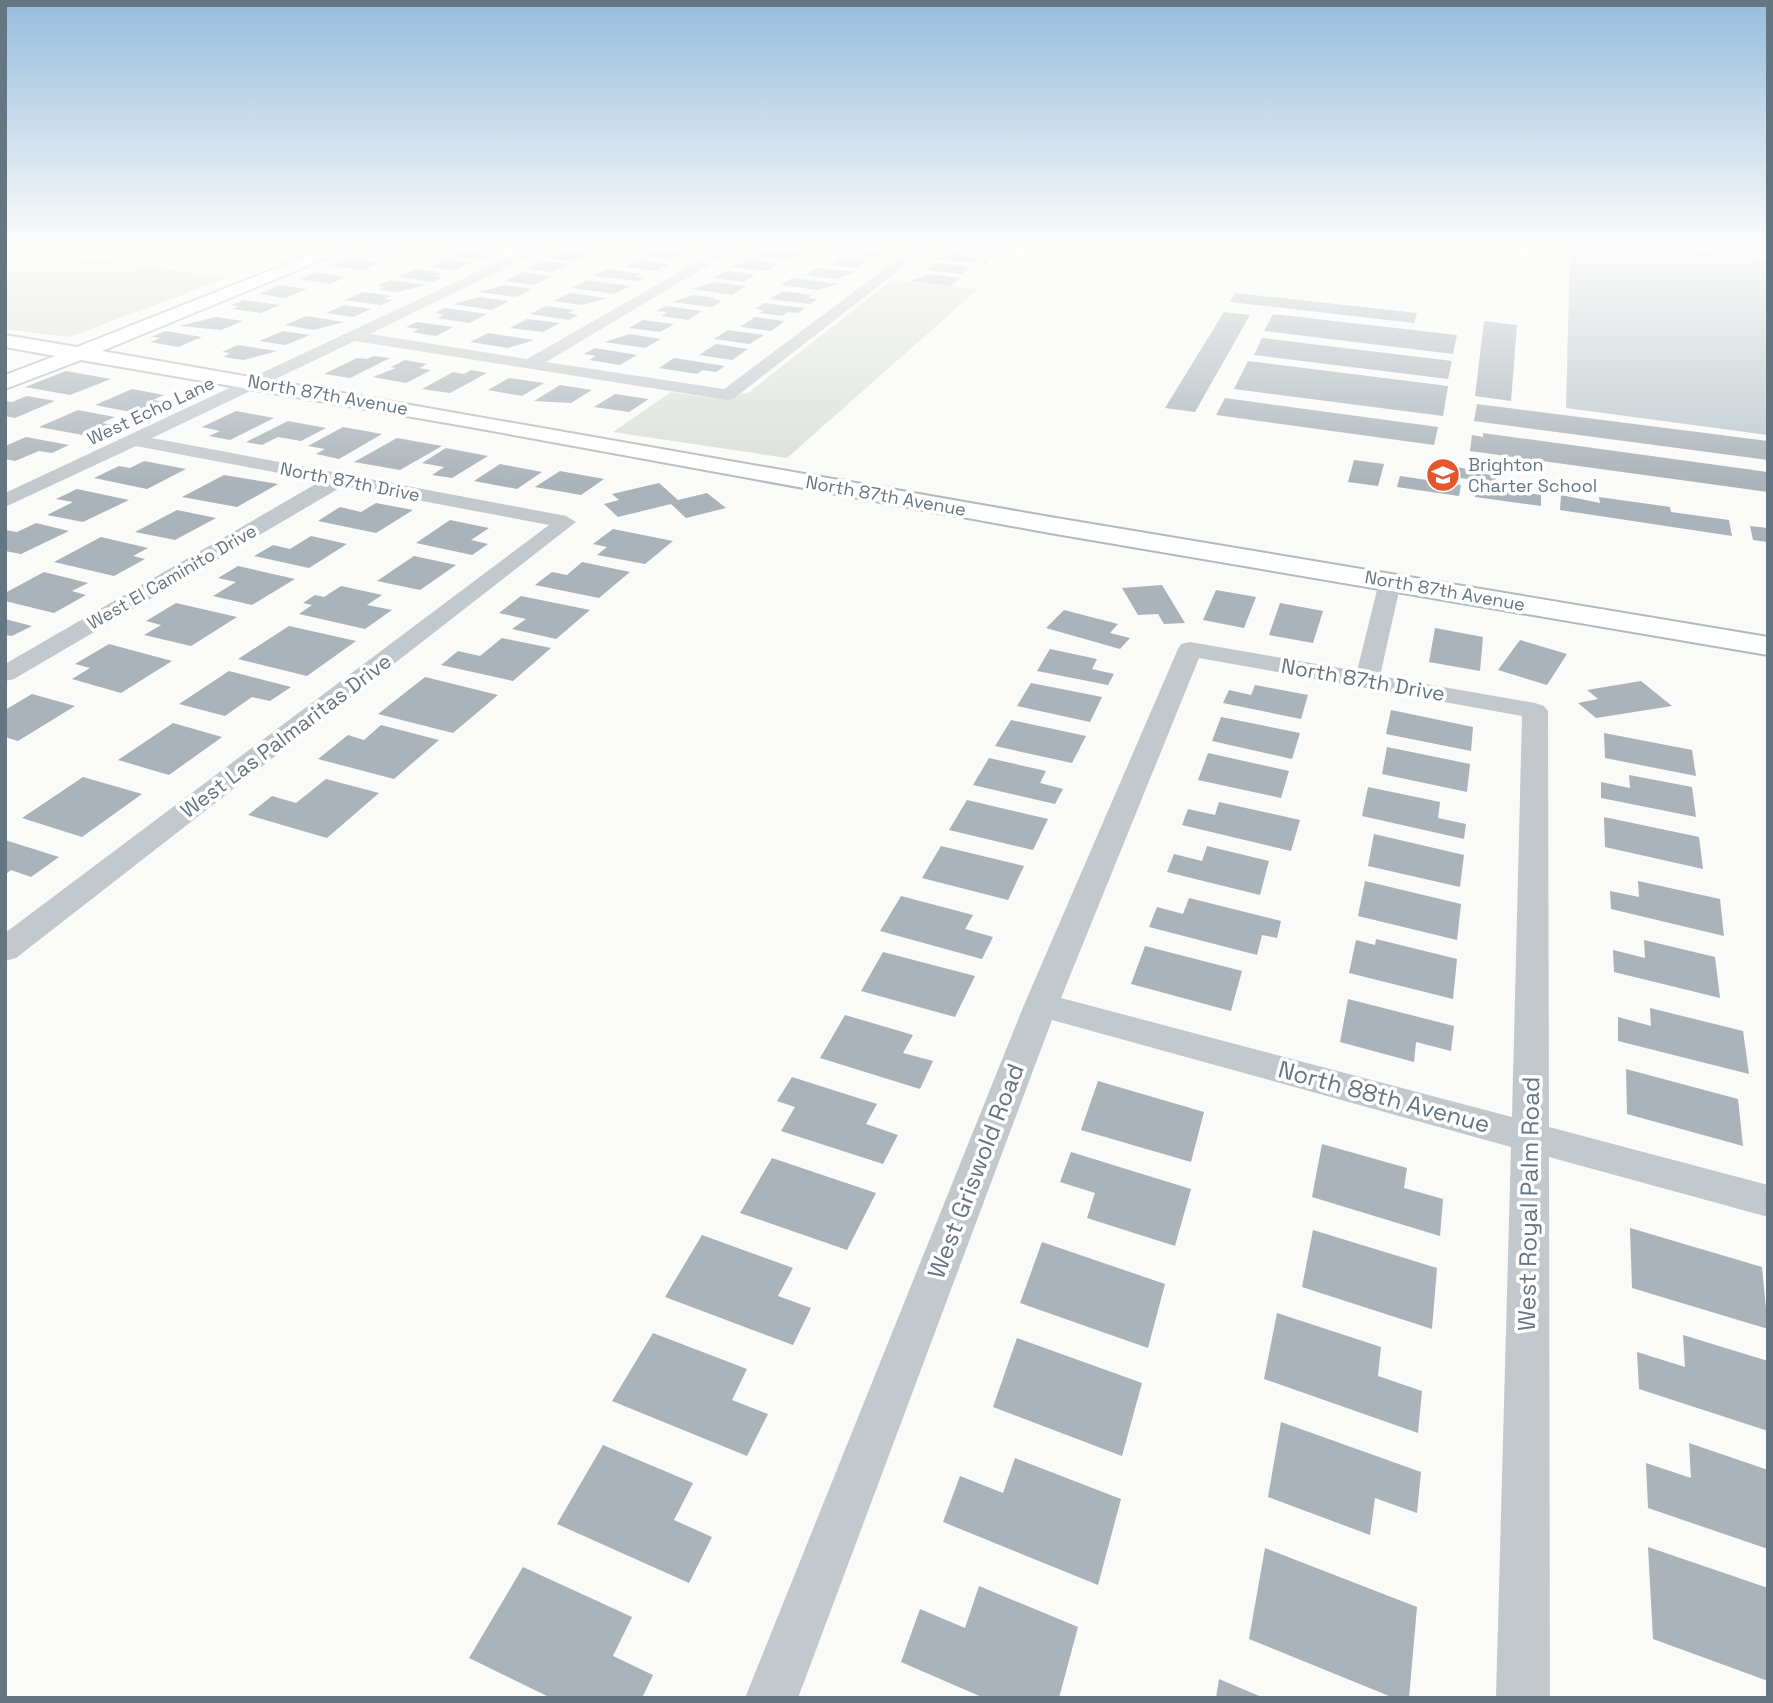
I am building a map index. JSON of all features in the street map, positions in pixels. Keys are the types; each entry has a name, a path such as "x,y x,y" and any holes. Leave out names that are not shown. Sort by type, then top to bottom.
{"street":[{"path":"5,383 70,351 130,326"},
{"path":"5,370 70,351 135,326"},
{"name":"West Echo Lane","path":"5,501 372,326"},
{"path":"530,364 595,326"},
{"path":"352,336 727,395 817,326"},
{"name":"North 87th Avenue","path":"5,341 256,382 1050,525 1768,646"},
{"name":"North 87th Drive","path":"133,440 566,522"},
{"name":"West El Caminito Drive","path":"5,674 338,480"},
{"name":"West Las Palmaritas Drive","path":"5,950 566,522"},
{"path":"1367,680 1390,582"},
{"name":"North 87th Drive","path":"1190,649 1535,711"},
{"name":"West Griswold Road","path":"772,1698 1041,1005 1190,649"},
{"name":"West Royal Palm Road","path":"1523,1698 1535,711"},
{"name":"North 88th Avenue","path":"1041,1005 1768,1201"}],"shaded area":[{"path":"5,326 97,326 69,337 5,329"},
{"path":"833,326 936,326 787,458 613,432 671,392 712,398 748,393"},
{"path":"1568,326 1768,326 1768,435 1566,408"}],"building":[{"path":"184,326 230,326 221,330"},
{"path":"294,326 327,326 314,330"},
{"path":"513,326 553,326 543,332 510,328"},
{"path":"632,326 670,326 660,332 629,328"},
{"path":"741,326 777,326 771,331"},
{"path":"1215,326 1243,326 1195,412 1165,408"},
{"path":"1266,326 1382,326 1457,335 1453,354 1264,331"},
{"path":"1483,326 1517,326 1511,401 1475,396"},
{"path":"406,327 453,327 436,336 412,332 419,329"},
{"path":"728,330 764,335 750,344 714,339"},
{"path":"165,331 202,337 178,347 150,342 160,338 151,337"},
{"path":"283,331 310,335 285,345 259,341"},
{"path":"488,333 534,340 508,348 470,342"},
{"path":"630,334 661,339 645,348 604,342"},
{"path":"1262,338 1452,361 1448,379 1254,355"},
{"path":"716,344 748,349 732,360 699,355"},
{"path":"238,345 277,351 244,360 223,357 230,353 222,352"},
{"path":"595,348 637,355 620,365 589,360 596,356 584,354"},
{"path":"374,356 390,358 350,378 324,374 357,358 367,359"},
{"path":"674,358 725,366 716,372 703,370 697,374 659,368"},
{"path":"405,360 427,364 419,368 431,370 406,383 373,377 396,368 391,367"},
{"path":"1248,361 1448,386 1443,416 1234,389"},
{"path":"471,370 487,373 450,393 422,389 453,372 464,374"},
{"path":"66,371 111,379 70,395 25,387"},
{"path":"509,378 544,383 522,396 488,390"},
{"path":"560,385 592,390 571,403 534,401"},
{"path":"132,389 164,395 153,400 166,402 141,414 95,405"},
{"path":"615,394 649,399 629,412 594,407"},
{"path":"27,396 55,401 15,418 5,416 5,401 12,402"},
{"path":"1225,398 1438,427 1434,445 1216,415"},
{"path":"1477,404 1768,441 1768,460 1474,421"},
{"path":"78,410 115,417 102,423 114,425 88,436 39,427"},
{"path":"236,411 274,418 230,440 209,436 220,431 202,427"},
{"path":"288,421 326,428 301,441 278,437 262,445 246,442"},
{"path":"343,427 382,434 339,459 316,454 325,449 308,446"},
{"path":"1483,433 1768,472 1768,492 1470,451 1472,435 1483,437"},
{"path":"26,437 69,445 52,453 39,451 15,461 5,459 5,446"},
{"path":"397,438 442,446 400,470 354,462"},
{"path":"446,448 488,456 452,478 432,475 444,467 422,463"},
{"path":"1354,460 1384,464 1378,486 1348,482"},
{"path":"144,461 186,469 147,489 94,478 119,466 130,468"},
{"path":"500,464 542,472 517,489 474,481"},
{"path":"1435,464 1496,473 1496,483 1433,474"},
{"path":"560,471 604,479 581,495 535,487"},
{"path":"224,475 278,484 237,507 182,497"},
{"path":"1400,476 1461,485 1459,496 1397,487"},
{"path":"659,483 678,500 707,493 726,508 686,518 671,504 618,517 604,504 619,500 612,494"},
{"path":"1477,485 1541,495 1541,506 1475,497"},
{"path":"77,489 129,500 83,522 47,515 73,502 56,499"},
{"path":"1561,495 1600,503 1599,497 1670,507 1671,512 1729,520 1732,536 1560,510"},
{"path":"376,503 413,510 376,533 318,521 340,507 361,512"},
{"path":"177,510 216,518 175,540 135,532"},
{"path":"450,520 489,528 471,540 488,544 472,555 416,543"},
{"path":"36,523 69,531 21,554 5,551 5,530 17,532"},
{"path":"1750,526 1768,528 1768,542 1753,540"},
{"path":"613,529 673,541 645,564 597,555 607,547 593,544"},
{"path":"311,536 347,544 309,568 254,556 273,545 290,549"},
{"path":"101,537 148,548 133,556 145,559 114,576 54,562"},
{"path":"414,556 456,565 420,590 377,581"},
{"path":"582,562 630,572 599,598 535,585 552,572 567,575"},
{"path":"238,566 295,579 252,605 213,596 236,582 218,578"},
{"path":"44,572 88,583 72,591 86,595 54,613 5,601 5,593"},
{"path":"1162,585 1185,623 1164,624 1158,614 1138,615 1122,588"},
{"path":"341,586 382,595 367,605 392,610 365,629 299,614 312,605 303,603 315,595 324,597"},
{"path":"1216,590 1256,597 1244,628 1203,620"},
{"path":"521,596 590,610 556,639 512,629 526,619 499,613"},
{"path":"176,603 237,617 191,646 144,635 161,625 146,621"},
{"path":"1280,603 1323,611 1313,643 1269,635"},
{"path":"1064,610 1118,624 1110,633 1130,638 1120,649 1046,628"},
{"path":"5,619 32,626 12,636 5,635"},
{"path":"289,626 356,641 307,676 238,659"},
{"path":"1435,628 1483,637 1480,671 1429,662"},
{"path":"502,638 551,648 513,681 441,665 458,651 480,656"},
{"path":"1520,640 1567,654 1547,685 1498,670"},
{"path":"109,644 172,661 121,693 72,679 90,668 75,664"},
{"path":"1050,649 1097,659 1092,669 1114,674 1108,685 1037,671"},
{"path":"229,671 291,687 270,701 252,697 225,716 179,704"},
{"path":"425,677 498,695 453,733 378,714"},
{"path":"1641,681 1672,706 1596,718 1578,703 1598,699 1587,690"},
{"path":"1031,683 1102,697 1090,722 1017,706"},
{"path":"1255,685 1308,695 1301,719 1223,703 1229,690 1251,695"},
{"path":"32,694 75,706 18,741 5,737 5,710"},
{"path":"1391,710 1473,727 1471,751 1386,734"},
{"path":"1221,717 1300,733 1292,759 1212,741"},
{"path":"1011,720 1086,736 1072,763 995,746"},
{"path":"173,723 222,737 169,775 118,760"},
{"path":"381,725 439,740 394,779 318,759 348,735 364,740"},
{"path":"1604,733 1692,750 1696,776 1605,758"},
{"path":"1387,747 1470,764 1467,792 1382,774"},
{"path":"1208,753 1289,771 1281,798 1198,780"},
{"path":"989,758 1046,771 1040,783 1063,789 1055,804 973,785"},
{"path":"1629,775 1692,787 1696,817 1601,798 1601,782 1630,788"},
{"path":"83,777 142,794 82,837 22,818"},
{"path":"326,779 379,793 327,838 248,815 272,796 296,803"},
{"path":"1368,787 1440,802 1438,818 1466,824 1464,839 1362,816"},
{"path":"967,800 1048,819 1033,850 949,830"},
{"path":"1219,802 1300,820 1291,851 1182,825 1188,809 1215,815"},
{"path":"1604,817 1699,837 1703,869 1605,847"},
{"path":"1374,834 1464,855 1460,887 1368,866"},
{"path":"5,840 59,857 31,877 11,870 5,875"},
{"path":"941,846 1024,866 1008,900 922,878"},
{"path":"1207,846 1269,861 1260,895 1167,872 1174,854 1202,861"},
{"path":"1365,881 1461,904 1457,940 1358,916"},
{"path":"1638,881 1720,899 1724,936 1611,909 1610,891 1639,897"},
{"path":"901,896 973,915 965,929 993,937 982,959 880,931"},
{"path":"1189,898 1281,921 1277,938 1262,935 1257,955 1149,927 1157,907 1183,914"},
{"path":"1376,939 1457,959 1453,999 1349,973 1356,940 1375,945"},
{"path":"1644,940 1715,957 1720,998 1614,972 1613,950 1645,958"},
{"path":"1145,946 1242,971 1231,1011 1131,984"},
{"path":"883,952 975,976 955,1017 861,991"},
{"path":"1348,999 1454,1026 1451,1051 1416,1042 1414,1062 1340,1042"},
{"path":"1650,1008 1743,1031 1749,1074 1618,1041 1618,1017 1651,1026"},
{"path":"845,1015 913,1035 903,1053 933,1061 920,1089 820,1058"},
{"path":"1626,1069 1738,1099 1743,1146 1627,1114"},
{"path":"792,1077 877,1104 866,1124 898,1135 883,1164 781,1131 795,1107 777,1101"},
{"path":"1098,1081 1204,1112 1191,1162 1081,1130"},
{"path":"1322,1144 1407,1168 1404,1188 1443,1199 1440,1236 1312,1197"},
{"path":"1071,1152 1191,1189 1175,1246 1087,1218 1095,1193 1060,1182"},
{"path":"772,1158 876,1193 847,1250 740,1213"},
{"path":"1630,1228 1762,1267 1768,1329 1632,1288"},
{"path":"1313,1230 1437,1268 1432,1329 1302,1287"},
{"path":"702,1235 793,1268 778,1296 811,1308 793,1345 665,1297"},
{"path":"1042,1242 1165,1284 1148,1348 1020,1303"},
{"path":"1277,1313 1381,1347 1378,1376 1422,1391 1418,1433 1264,1379"},
{"path":"653,1333 747,1369 732,1400 768,1414 747,1456 612,1401"},
{"path":"1683,1335 1768,1361 1768,1431 1639,1389 1637,1352 1685,1367"},
{"path":"1017,1338 1142,1383 1122,1456 993,1407"},
{"path":"1281,1422 1421,1472 1417,1513 1375,1498 1370,1535 1268,1497"},
{"path":"1689,1443 1768,1470 1768,1549 1648,1508 1646,1463 1691,1478"},
{"path":"603,1445 693,1483 674,1520 712,1537 689,1583 557,1524"},
{"path":"1015,1458 1121,1499 1098,1585 943,1522 960,1476 1003,1493"},
{"path":"1648,1547 1768,1588 1768,1681 1653,1639"},
{"path":"1265,1548 1417,1607 1409,1698 1394,1698 1249,1639"},
{"path":"523,1567 632,1617 613,1656 653,1675 642,1698 551,1698 469,1658"},
{"path":"979,1586 1078,1627 1059,1698 984,1698 901,1662 920,1609 965,1628"},
{"path":"1219,1679 1264,1698 1216,1698"}],"place":[{"name":"Brighton Charter School","path":"1443,475"}]}
